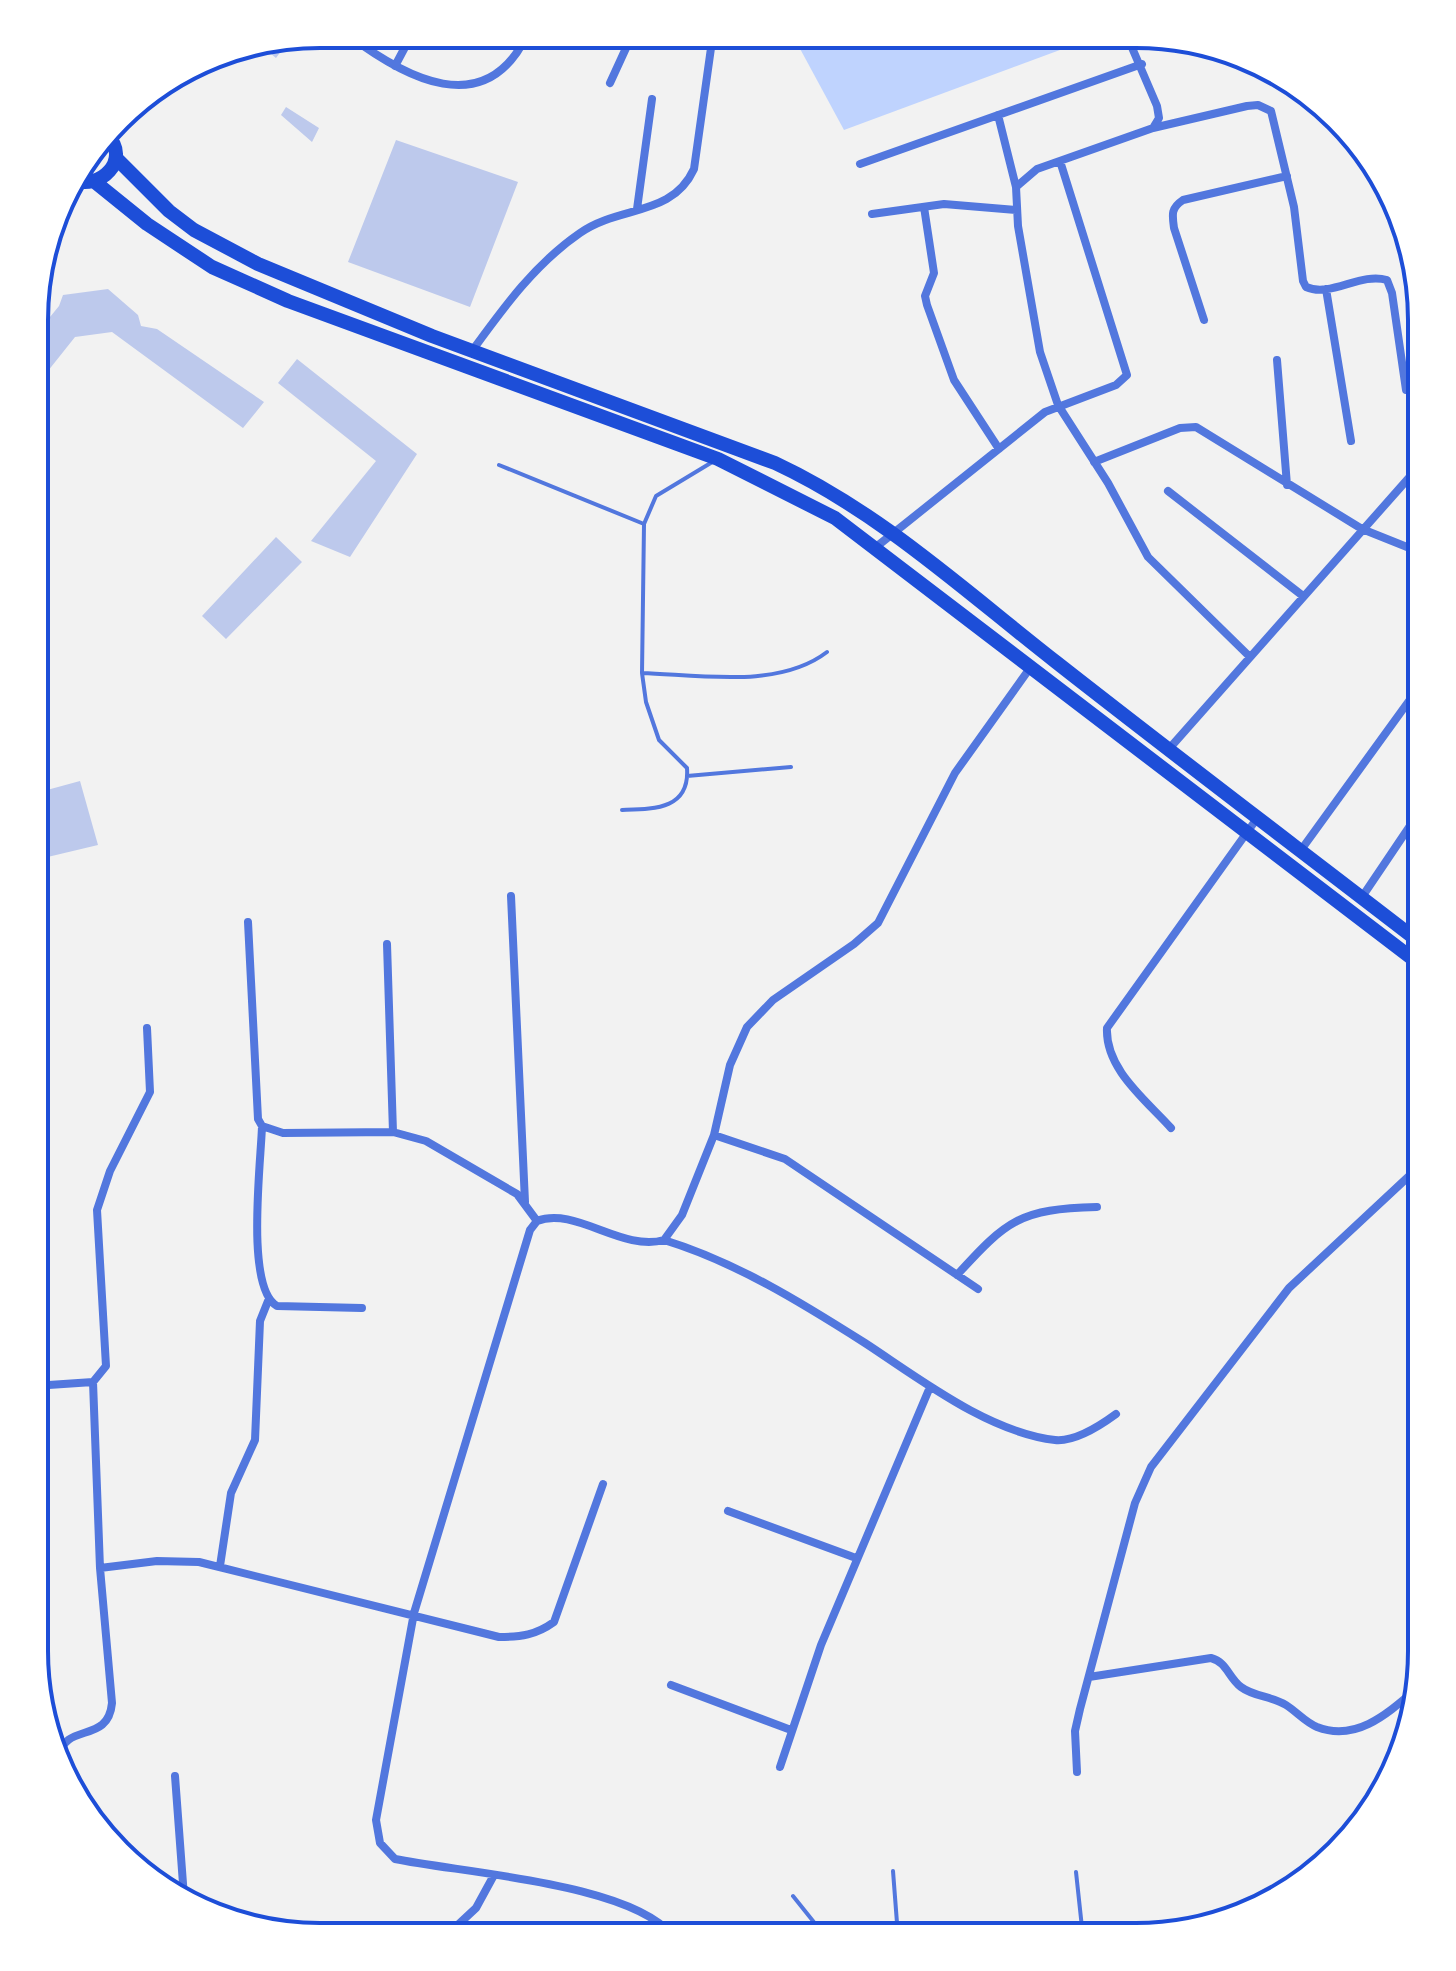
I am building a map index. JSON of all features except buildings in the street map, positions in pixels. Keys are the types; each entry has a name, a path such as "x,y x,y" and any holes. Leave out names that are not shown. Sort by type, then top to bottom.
{"main road":[{"path":"112,145 116,158 169,211 216,244 472,351 775,463 817,483 894,533 1168,750 1408,933"},
{"path":"87,180 107,175 116,158"},
{"path":"85,183 176,245 237,279 302,306 718,459 824,513 876,547 1408,955"}],"street":[{"path":"1133,48 1157,106 1159,118 1153,128"},
{"path":"369,49 395,66 428,79 459,86 487,81 505,70 518,49"},
{"path":"395,66 404,49"},
{"path":"610,83 626,49"},
{"path":"472,351 522,284 563,245 592,226 670,200 690,178 711,49"},
{"path":"860,164 1142,64"},
{"path":"637,209 652,99"},
{"path":"1016,187 1037,169 1153,128 1247,106 1266,107 1274,119 1287,176 1303,281 1311,290 1375,278 1387,280 1392,293 1406,390"},
{"path":"998,115 1016,187 1016,210 1040,352 1058,405 1148,557 1250,657"},
{"path":"876,547 1058,405 1116,385 1127,375 1060,161"},
{"path":"1204,320 1174,228 1171,213 1175,205 1183,200 1287,176"},
{"path":"872,214 957,203 1016,210"},
{"path":"924,207 934,273 925,296 927,305 954,380 999,449"},
{"path":"1326,289 1351,441"},
{"path":"1277,360 1287,485"},
{"path":"1094,462 1180,428 1196,427 1222,440 1287,485 1362,529 1408,547"},
{"path":"1168,750 1408,479"},
{"path":"1168,491 1303,596"},
{"path":"664,1240 682,1215 714,1135 730,1065 747,1027 773,1000 854,944 878,923 955,773 1030,668"},
{"path":"1301,850 1408,703"},
{"path":"1171,1128 1115,1064 1107,1041 1107,1028 1258,817"},
{"path":"1362,897 1408,829"},
{"path":"511,896 525,1203"},
{"path":"220,1566 231,1493 255,1440 260,1321 268,1301 257,1250 262,1126 258,1119 248,922"},
{"path":"387,944 393,1132"},
{"path":"48,1385 93,1382 102,1375 107,1346 97,1210 110,1171 150,1092 147,1028"},
{"path":"262,1126 283,1133 393,1132 426,1141 502,1184 525,1203 537,1221"},
{"path":"714,1135 785,1159 978,1289"},
{"path":"1077,1772 1075,1731 1135,1503 1151,1467 1289,1288 1407,1178"},
{"path":"957,1275 993,1236 1020,1218 1063,1208 1097,1207"},
{"path":"663,1923 644,1910 531,1879 395,1859 380,1843 376,1820 414,1613 524,1241 537,1221 558,1218 639,1242 664,1240 715,1255 863,1342 930,1387 1019,1430 1058,1441 1095,1429 1116,1414"},
{"path":"268,1301 291,1307 362,1308"},
{"path":"64,1743 70,1737 104,1726 111,1718 100,1568 93,1382"},
{"path":"780,1767 856,1558 930,1387"},
{"path":"100,1568 174,1560 220,1566 482,1632 517,1637 538,1633 554,1622 603,1484"},
{"path":"728,1511 856,1558"},
{"path":"1089,1677 1211,1658 1220,1661 1237,1684 1247,1691 1286,1705 1314,1726 1329,1730 1368,1726 1404,1699"},
{"path":"671,1685 791,1730"},
{"path":"175,1776 183,1885"},
{"path":"460,1923 476,1908 494,1875"}],"lane":[{"path":"622,810 668,806 679,800 687,776 679,757 659,740 649,719 642,673 644,524 656,496 718,459"},
{"path":"499,465 644,524"},
{"path":"642,673 726,675 783,672 810,665 827,652"},
{"path":"687,776 791,767"},
{"path":"893,1871 897,1923"},
{"path":"1076,1872 1081,1923"},
{"path":"793,1896 815,1923"}],"water":[{"path":"800,48 1065,48 844,130"}]}
